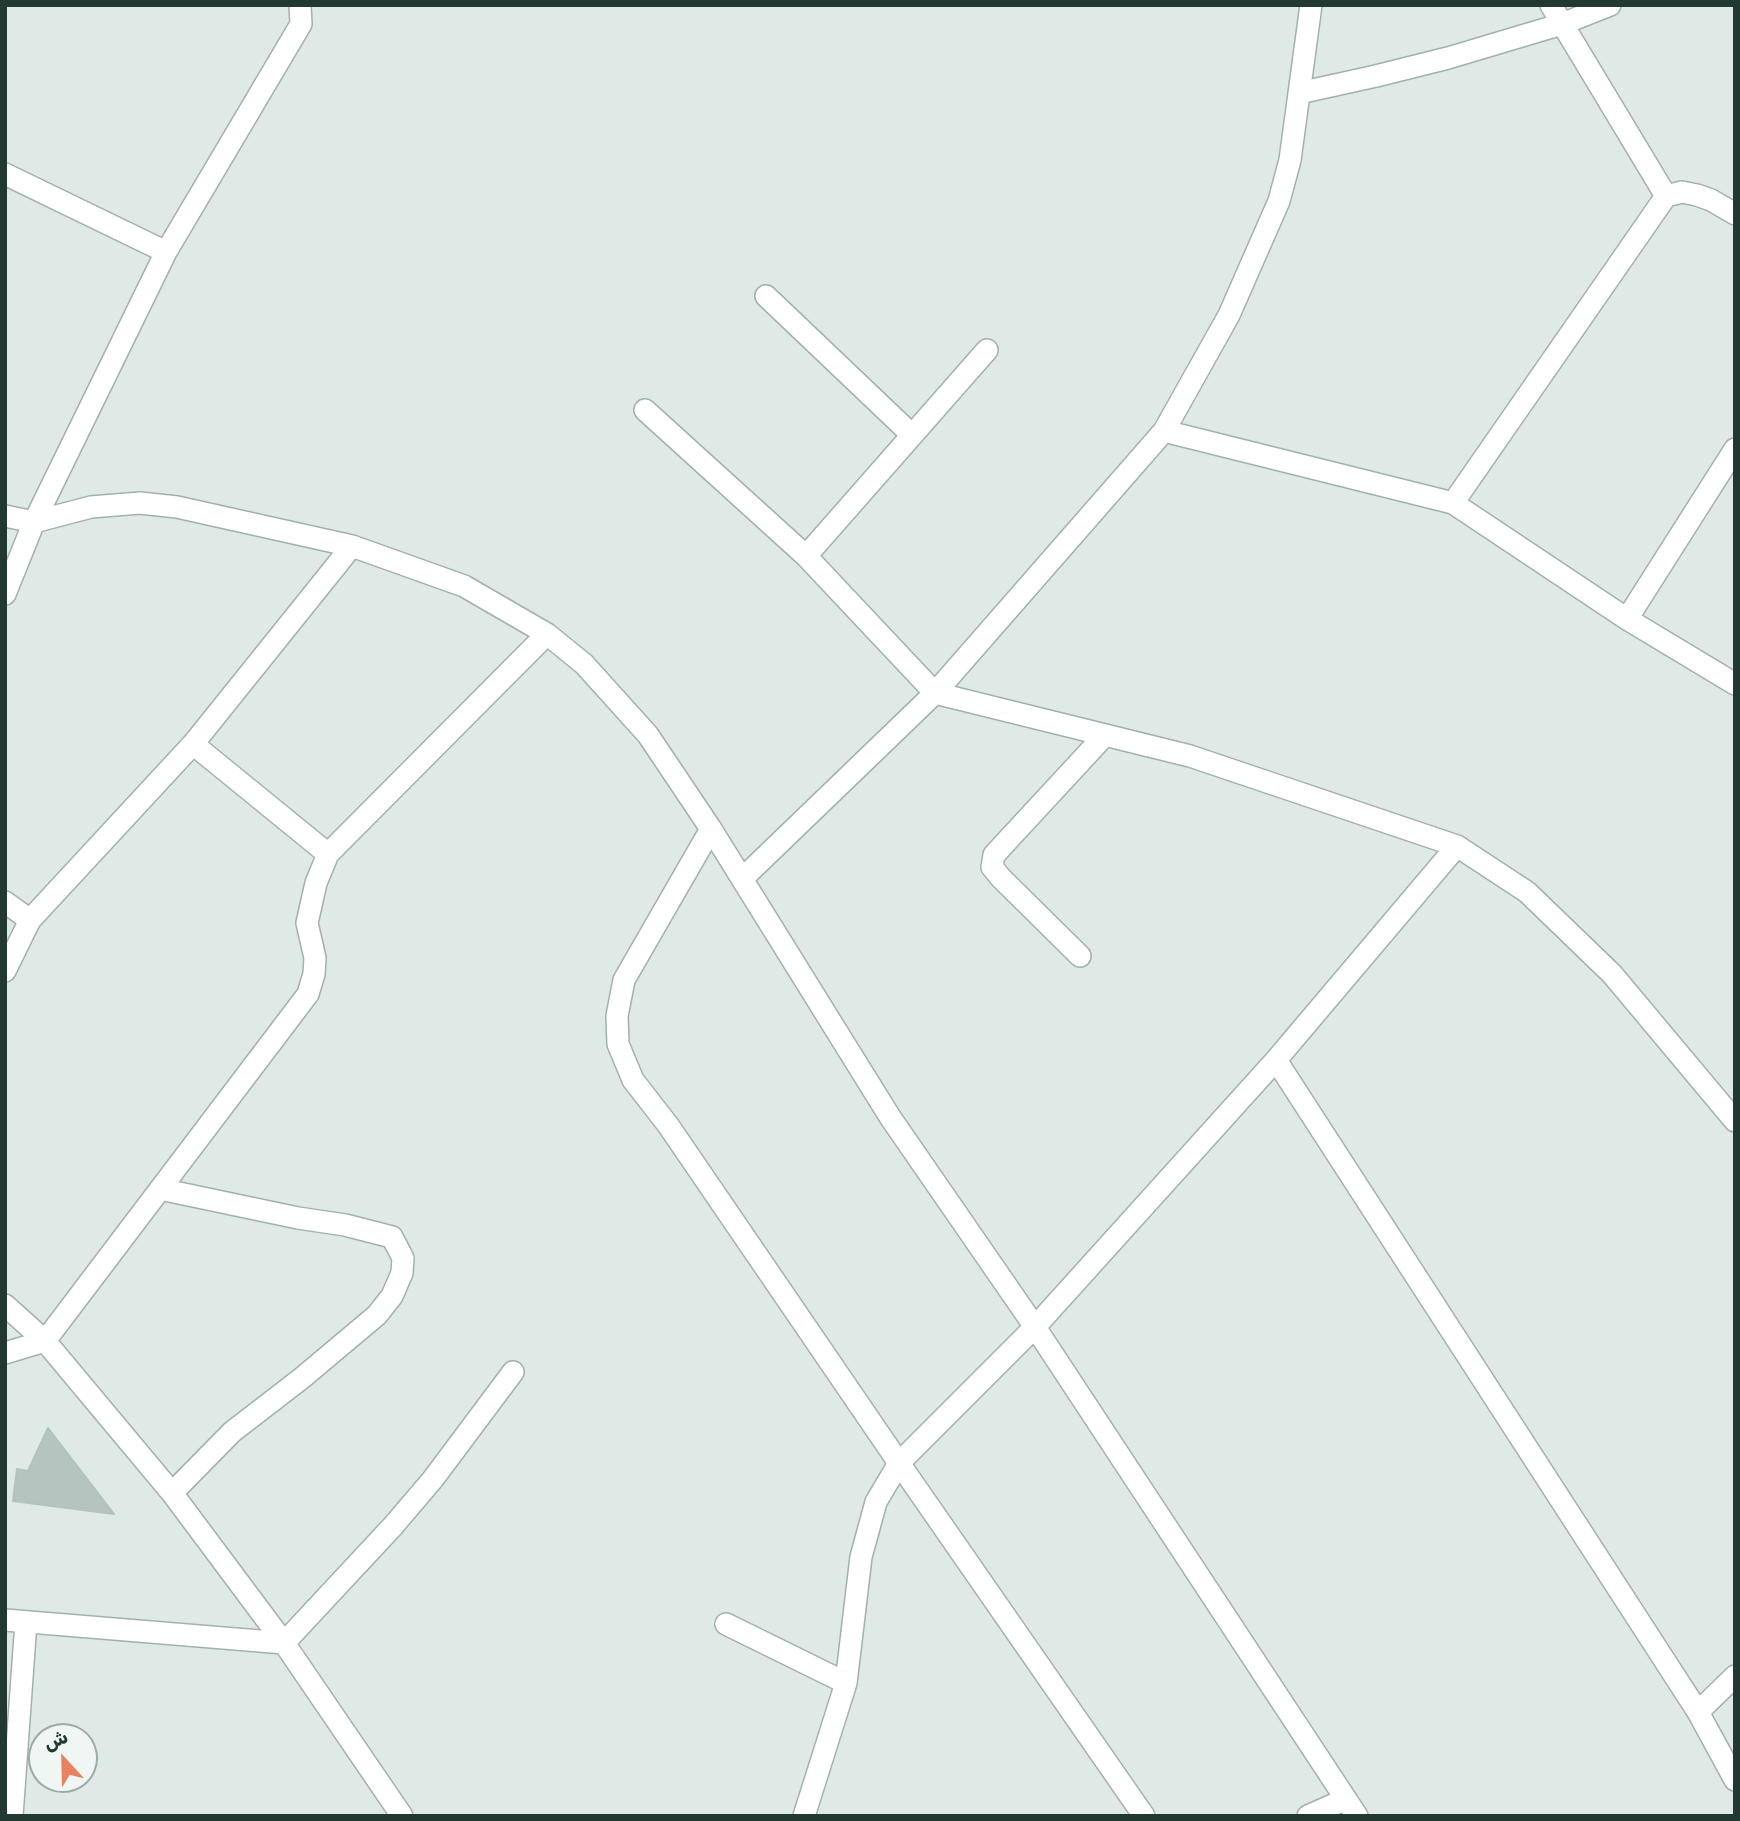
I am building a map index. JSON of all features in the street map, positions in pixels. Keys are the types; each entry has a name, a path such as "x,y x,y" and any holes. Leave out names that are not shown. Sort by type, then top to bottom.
{"street":[{"path":"5,594 34,522 166,252 301,24 300,5"},
{"path":"742,879 935,693 1164,432 1229,315 1279,201 1290,160 1311,5"},
{"path":"1551,5 1666,196"},
{"path":"1299,93 1436,61 1562,24 1610,5"},
{"path":"5,174 166,252"},
{"path":"1452,503 1666,196 1682,192 1697,194 1735,214"},
{"path":"766,296 912,435"},
{"path":"806,556 987,350"},
{"path":"645,410 806,556 935,693 1190,756 1457,846 1527,892 1612,975 1735,1121"},
{"path":"1164,432 1452,503 1626,619 1735,684"},
{"path":"1626,619 1735,449"},
{"path":"5,516 34,522 92,507 140,503 177,507 352,546 464,586 547,634 584,664 648,735 711,829 890,1117 1035,1327 1352,1807 1308,1816"},
{"path":"5,971 30,920 193,744 352,546"},
{"path":"5,1353 45,1341 308,994 316,958 307,923 316,883 328,854 547,634"},
{"path":"1080,956 992,867 994,855 1105,735"},
{"path":"193,744 328,854"},
{"path":"711,829 624,980 617,1016 618,1044 634,1080 668,1125 1144,1816"},
{"path":"804,1816 845,1683 861,1557 876,1502 899,1463 1035,1327 1276,1060 1457,846"},
{"path":"5,902 30,920"},
{"path":"1276,1060 1698,1712 1735,1780"},
{"path":"160,1189 298,1218 345,1225 392,1237 403,1258 401,1273 391,1296 377,1315 232,1432 172,1493"},
{"path":"5,1305 45,1341 172,1493 284,1643 402,1816"},
{"path":"284,1643 393,1526 513,1372"},
{"path":"12,1816 15,1621 284,1643"},
{"path":"726,1624 845,1683"},
{"path":"1698,1712 1735,1676"}],"building":[{"path":"48,1428 114,1514 13,1501 17,1469 28,1471"}]}
